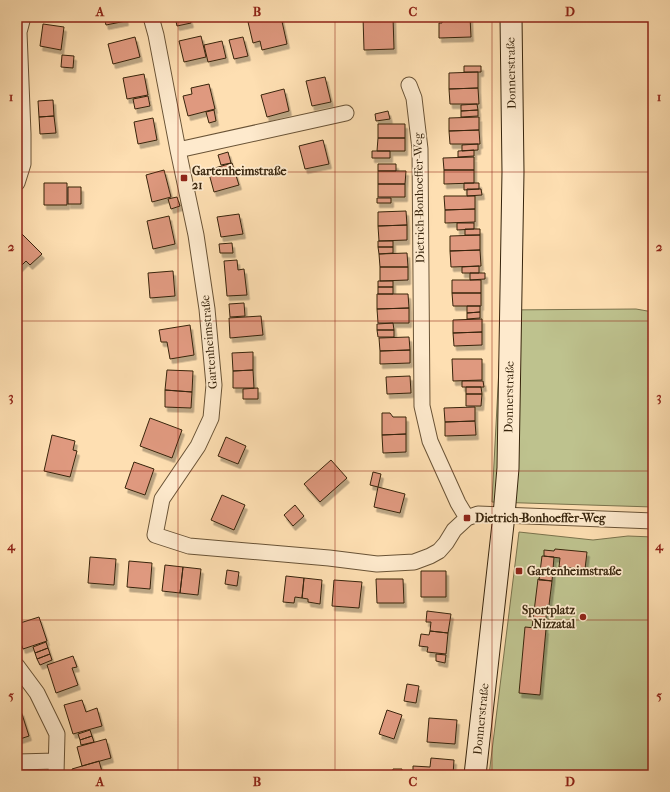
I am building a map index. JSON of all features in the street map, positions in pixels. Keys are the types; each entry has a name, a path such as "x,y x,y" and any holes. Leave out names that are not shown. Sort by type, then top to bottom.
{"main road":[{"name":"Donnerstraße","path":"475,775 508,468 513,172 511,17"}],"street":[{"path":"17,183 23,164 19,32 22,17"},
{"name":"Gartenheimstraße","path":"151,17 156,35 196,236 207,309 214,385 211,418 198,446 162,499 155,535 189,546 329,558 377,564 414,562 439,551 454,530 467,518"},
{"name":"Dietrich-Bonhoeffer-Weg","path":"409,86 414,98 420,149 422,406 430,441 455,497 467,518"},
{"path":"178,150 346,113"},
{"path":"467,518 478,514 653,521"},
{"path":"17,666 37,693 57,734 56,768 17,762"}],"green space":[{"path":"636,309 653,312 653,507 492,502 502,310"},
{"name":"Sportplatz Nizzatal","path":"519,532 593,540 628,536 653,537 653,775 489,775"}],"building":[{"path":"104,17 125,17 126,21 106,25"},
{"path":"175,17 189,17 191,23 177,26"},
{"path":"271,17 281,17 287,44 262,50 260,41 253,43 248,22"},
{"path":"363,17 393,17 394,49 364,50"},
{"path":"442,17 470,17 471,37 439,38 439,23 442,23"},
{"path":"43,24 64,27 61,50 40,46"},
{"path":"201,36 206,57 184,62 179,41"},
{"path":"135,37 140,57 113,64 108,44"},
{"path":"243,37 248,56 234,59 229,40"},
{"path":"222,41 226,58 208,62 204,45"},
{"path":"62,55 74,56 73,68 61,67"},
{"path":"464,66 481,66 481,72 464,72"},
{"path":"478,72 478,88 449,89 449,73"},
{"path":"144,74 148,95 127,99 123,78"},
{"path":"325,77 331,102 312,106 306,81"},
{"path":"209,84 215,109 188,116 183,96 192,94 191,88"},
{"path":"478,88 479,104 450,104 449,89"},
{"path":"284,89 289,111 267,117 261,95"},
{"path":"148,96 150,106 135,109 133,99"},
{"path":"53,100 54,116 39,117 38,101"},
{"path":"477,104 478,110 461,111 461,105"},
{"path":"214,110 216,121 209,123 206,112"},
{"path":"478,110 478,116 461,117 461,111"},
{"path":"388,111 390,119 376,121 375,114"},
{"path":"54,116 56,133 40,134 39,117"},
{"path":"479,117 479,130 449,131 449,118"},
{"path":"153,118 157,140 138,144 134,122"},
{"path":"378,124 405,124 405,138 378,138"},
{"path":"479,130 480,144 450,144 449,131"},
{"path":"378,138 405,138 405,151 377,151"},
{"path":"323,140 329,164 305,169 299,146"},
{"path":"478,144 478,150 462,151 462,145"},
{"path":"474,150 474,156 458,157 458,151"},
{"path":"372,151 390,151 390,158 372,158"},
{"path":"228,152 231,163 221,165 218,155"},
{"path":"474,157 474,170 444,170 443,158"},
{"path":"232,163 239,185 214,192 208,170"},
{"path":"378,164 396,164 396,171 378,171"},
{"path":"164,170 171,197 152,202 146,175"},
{"path":"444,170 474,170 474,183 444,184"},
{"path":"378,171 406,171 405,184 378,184"},
{"path":"44,183 67,183 67,205 44,205"},
{"path":"464,183 479,183 479,189 464,190"},
{"path":"378,184 405,184 405,197 378,197"},
{"path":"68,187 81,187 81,204 68,204"},
{"path":"467,189 481,189 482,195 467,196"},
{"path":"444,196 475,196 475,209 445,210"},
{"path":"177,197 180,206 171,209 168,199"},
{"path":"377,198 391,198 391,203 377,203"},
{"path":"475,209 475,222 445,223 445,210"},
{"path":"406,211 407,225 378,226 378,212"},
{"path":"239,214 243,234 221,237 217,217"},
{"path":"169,216 175,244 153,249 147,221"},
{"path":"457,223 474,223 474,229 457,230"},
{"path":"407,225 407,240 379,241 378,226"},
{"path":"465,229 480,229 480,235 465,235"},
{"path":"20,232 42,254 30,265 26,261 18,269 17,235"},
{"path":"480,235 480,250 450,251 450,236"},
{"path":"378,241 393,241 393,247 378,247"},
{"path":"232,243 233,253 220,253 219,244"},
{"path":"378,247 393,247 393,253 379,254"},
{"path":"480,250 481,266 451,267 450,251"},
{"path":"407,253 408,267 380,267 379,254"},
{"path":"237,260 238,270 244,269 247,295 227,296 224,261"},
{"path":"479,266 479,273 462,273 462,267"},
{"path":"380,267 408,267 408,280 380,281"},
{"path":"173,271 175,296 150,298 148,273"},
{"path":"470,273 485,273 485,279 470,280"},
{"path":"452,280 481,280 481,293 452,293"},
{"path":"378,281 393,281 393,287 378,287"},
{"path":"378,287 393,287 393,294 378,294"},
{"path":"452,293 481,293 481,306 453,306"},
{"path":"377,294 408,294 409,308 377,309"},
{"path":"244,303 245,316 230,317 229,304"},
{"path":"467,306 480,306 480,312 467,313"},
{"path":"409,308 409,323 378,323 377,309"},
{"path":"480,312 480,318 467,319 467,313"},
{"path":"261,316 263,335 230,338 229,318"},
{"path":"482,319 482,332 453,333 453,320"},
{"path":"393,323 394,330 377,330 377,324"},
{"path":"190,325 194,355 170,359 167,342 161,342 159,330"},
{"path":"377,330 394,330 394,337 378,337"},
{"path":"482,332 482,345 454,346 453,333"},
{"path":"409,337 410,350 380,351 379,338"},
{"path":"410,350 410,363 380,364 380,351"},
{"path":"253,352 253,370 233,371 232,353"},
{"path":"452,359 482,359 482,380 453,381"},
{"path":"167,370 193,371 192,392 165,390"},
{"path":"253,370 254,388 233,388 233,371"},
{"path":"410,376 411,393 387,394 386,377"},
{"path":"462,381 483,381 484,387 462,387"},
{"path":"466,387 481,387 482,394 466,394"},
{"path":"258,388 258,399 243,399 243,389"},
{"path":"165,390 192,392 191,408 165,407"},
{"path":"466,394 482,394 481,406 466,406"},
{"path":"475,407 475,421 445,422 444,408"},
{"path":"382,413 390,413 393,417 406,417 406,434 382,435"},
{"path":"150,418 182,430 172,458 140,446"},
{"path":"475,421 476,435 445,436 445,422"},
{"path":"406,434 406,452 383,453 382,435"},
{"path":"52,435 75,441 73,450 77,451 70,477 44,471"},
{"path":"226,437 246,446 238,464 218,456"},
{"path":"331,460 347,478 320,502 304,484"},
{"path":"134,462 154,469 145,495 125,488"},
{"path":"373,472 381,474 378,487 370,485"},
{"path":"378,487 405,494 400,513 374,507"},
{"path":"222,495 245,505 234,530 211,520"},
{"path":"295,505 304,516 293,526 284,515"},
{"path":"555,549 587,552 585,569 559,567 560,558 544,556 544,550 554,551"},
{"path":"542,556 554,557 552,581 539,580"},
{"path":"90,557 116,559 114,585 88,583"},
{"path":"129,561 152,563 150,589 127,587"},
{"path":"165,565 183,567 180,593 162,591"},
{"path":"183,567 201,569 198,595 180,593"},
{"path":"227,570 239,572 237,586 225,584"},
{"path":"421,571 446,571 446,597 421,597"},
{"path":"286,576 304,578 302,598 295,597 294,603 283,602"},
{"path":"304,578 322,580 320,604 308,602 308,599 302,598"},
{"path":"376,579 403,579 404,603 377,603"},
{"path":"538,579 552,581 549,605 547,605 545,629 532,628"},
{"path":"334,580 362,582 359,608 332,606"},
{"path":"427,611 451,614 448,633 430,631 431,622 426,622"},
{"path":"39,617 47,641 23,649 17,632 17,624"},
{"path":"525,627 546,629 540,695 519,693"},
{"path":"430,631 448,633 446,654 427,652 428,647 419,646 421,634 429,635"},
{"path":"46,642 48,648 35,653 33,647"},
{"path":"48,648 50,654 37,659 35,653"},
{"path":"50,654 52,660 40,665 37,659"},
{"path":"436,654 446,655 445,663 436,661"},
{"path":"73,656 77,667 72,668 78,685 56,693 47,665"},
{"path":"407,684 419,686 416,703 404,701"},
{"path":"82,700 86,712 97,708 102,726 73,734 64,705"},
{"path":"387,710 402,715 394,739 379,734"},
{"path":"21,711 29,736 17,740 17,712"},
{"path":"429,718 457,720 455,744 427,742"},
{"path":"90,730 92,736 80,740 78,734"},
{"path":"92,736 94,742 81,745 80,740"},
{"path":"106,739 111,758 82,766 77,747"},
{"path":"431,758 454,760 453,775 413,775 413,766 430,767"},
{"path":"99,761 103,775 73,775 72,769"},
{"path":"393,769 402,769 402,775 392,775"}],"place":[{"name":"Gartenheimstraße 21","path":"184,178"},
{"name":"Dietrich-Bonhoeffer-Weg","path":"467,518"},
{"name":"Gartenheimstraße","path":"519,571"},
{"name":"Sportplatz Nizzatal","path":"583,617"}]}
